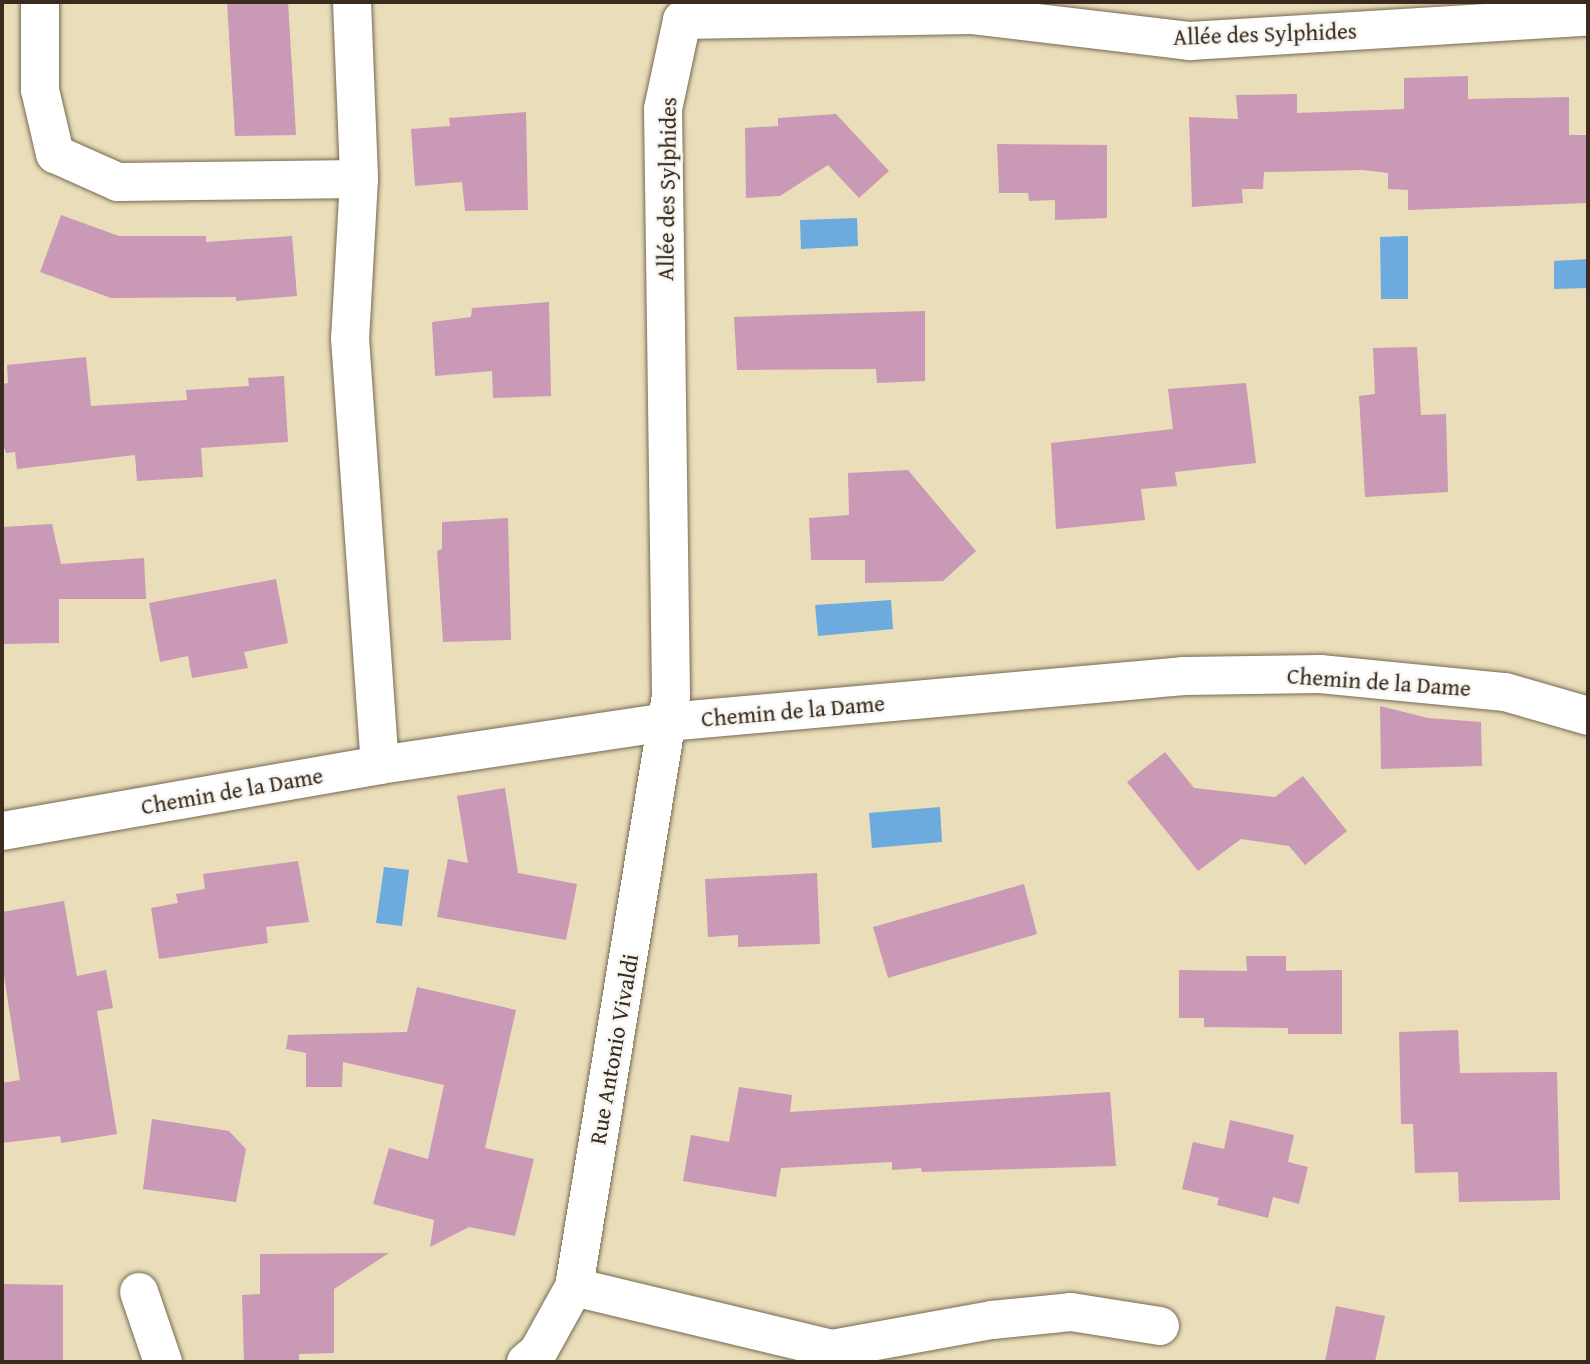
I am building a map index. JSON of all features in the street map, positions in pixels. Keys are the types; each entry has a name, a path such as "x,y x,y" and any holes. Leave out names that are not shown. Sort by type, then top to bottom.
{"street":[{"path":"40,2 40,90 55,154 118,182 359,179"},
{"path":"352,2 359,179 350,338 380,765"},
{"name":"Allée des Sylphides","path":"667,722 671,695 663,109 685,11 971,15 1190,41 1588,17"},
{"name":"Chemin de la Dame","path":"2,831 380,765 667,722 1184,676 1320,674 1505,692 1588,716"},
{"name":"Rue Antonio Vivaldi","path":"526,1362 538,1352 574,1286 667,722"},
{"path":"574,1286 832,1349 992,1320 1071,1312 1160,1326"},
{"path":"139,1292 163,1362"}],"water":[{"path":"857,218 858,246 801,249 800,220"},
{"path":"1408,236 1408,299 1381,299 1380,237"},
{"path":"1588,259 1588,288 1554,289 1554,261"},
{"path":"891,600 893,629 818,636 815,605"},
{"path":"940,807 942,842 872,848 869,813"},
{"path":"384,867 409,870 402,926 376,923"}],"building":[{"path":"227,2 288,2 296,135 235,136"},
{"path":"1468,76 1468,99 1569,97 1569,135 1588,135 1588,203 1408,210 1408,190 1388,189 1388,173 1363,170 1264,172 1263,189 1242,189 1243,203 1192,207 1189,117 1238,119 1236,95 1297,94 1297,113 1404,109 1404,78"},
{"path":"526,112 528,210 465,211 462,182 415,186 411,129 450,126 449,118"},
{"path":"836,114 889,171 859,198 828,165 780,196 746,198 745,128 778,126 778,118"},
{"path":"997,144 1107,145 1107,218 1055,220 1055,200 1029,201 1028,193 999,193"},
{"path":"61,215 119,236 206,236 206,242 292,236 297,296 236,301 236,297 111,298 40,272"},
{"path":"549,302 551,396 493,398 492,371 435,376 432,322 471,317 472,308"},
{"path":"925,311 925,381 877,383 876,369 737,370 734,317"},
{"path":"1417,347 1421,415 1446,414 1448,492 1365,497 1359,396 1375,394 1373,348"},
{"path":"86,357 91,406 187,400 186,390 249,386 248,378 284,376 288,442 201,448 203,477 137,481 135,455 17,469 15,452 6,453 2,441 2,384 8,383 7,365"},
{"path":"1246,383 1256,463 1175,472 1177,486 1141,489 1145,520 1056,529 1051,443 1173,429 1168,389"},
{"path":"908,470 976,551 943,581 865,583 865,560 811,560 809,518 849,515 848,473"},
{"path":"508,518 511,640 443,642 437,551 442,549 442,522"},
{"path":"52,524 61,564 144,558 146,599 59,599 59,643 2,644 2,527"},
{"path":"276,579 288,643 244,652 248,668 192,678 188,656 160,662 149,603"},
{"path":"1380,706 1428,718 1481,722 1482,766 1381,769"},
{"path":"1165,752 1194,788 1275,797 1303,776 1347,831 1305,865 1289,846 1241,839 1198,871 1127,782"},
{"path":"505,788 518,873 577,884 566,940 437,917 448,859 468,863 457,796"},
{"path":"298,861 309,922 266,927 268,943 159,959 151,908 178,903 176,894 205,889 203,874"},
{"path":"817,873 820,944 738,947 738,935 708,937 705,879"},
{"path":"1024,884 1037,934 888,978 873,927"},
{"path":"64,901 77,976 106,970 113,1008 97,1011 117,1134 61,1143 60,1136 2,1143 2,1083 20,1080 2,962 2,912"},
{"path":"1246,956 1286,956 1286,971 1342,970 1342,1034 1288,1034 1288,1028 1204,1027 1204,1018 1179,1018 1179,970 1247,971"},
{"path":"417,987 516,1010 485,1148 534,1159 515,1236 469,1227 430,1247 434,1220 373,1204 389,1148 428,1159 444,1085 343,1062 342,1087 306,1087 306,1053 286,1049 288,1035 407,1032"},
{"path":"1458,1030 1460,1073 1557,1072 1560,1200 1459,1202 1458,1172 1415,1173 1413,1124 1401,1124 1399,1032"},
{"path":"739,1087 792,1095 790,1112 1110,1092 1116,1166 922,1172 921,1168 892,1170 892,1162 781,1168 776,1197 683,1181 691,1135 729,1142"},
{"path":"152,1119 229,1131 246,1149 236,1202 143,1189"},
{"path":"1230,1120 1294,1135 1288,1162 1308,1167 1299,1204 1273,1197 1268,1218 1217,1205 1219,1198 1182,1189 1193,1142 1224,1149"},
{"path":"389,1253 334,1289 334,1353 299,1354 299,1362 244,1362 242,1295 260,1294 260,1254"},
{"path":"2,1284 63,1285 63,1362 2,1362"},
{"path":"1336,1306 1385,1316 1375,1362 1325,1362"}]}
